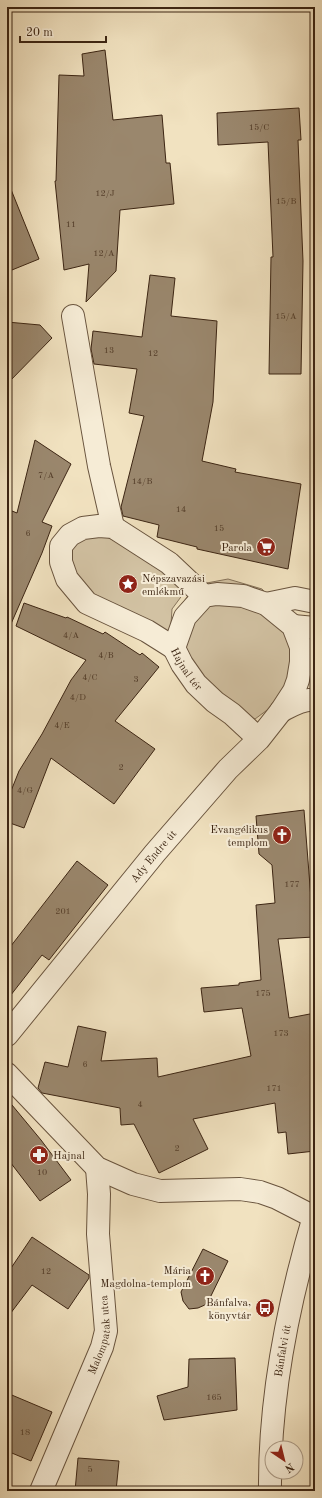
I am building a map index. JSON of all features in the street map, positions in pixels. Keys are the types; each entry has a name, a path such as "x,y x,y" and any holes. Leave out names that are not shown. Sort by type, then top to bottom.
{"street":[{"path":"73,316 99,466 113,528"},
{"path":"174,648 147,631 87,603 67,579 61,562 61,546 70,535 83,528 99,526 113,528 169,563 204,596 217,594 243,596 266,604 293,626 301,646 315,666"},
{"name":"Hajnal tér","path":"204,596 185,617 174,648 182,664 196,684 259,739"},
{"path":"266,604 295,598 315,602"},
{"path":"293,626 315,628"},
{"path":"281,710 294,691 298,680 301,662 301,646"},
{"path":"281,710 315,681"},
{"name":"Ady Endre út","path":"7,1035 155,853 228,769 259,739 281,710 310,699 315,700"},
{"path":"7,1074 97,1168 133,1184 160,1191 240,1189 260,1192 314,1215"},
{"name":"Malompatak utca","path":"41,1491 102,1347 106,1332 98,1234 99,1194 97,1168"},
{"name":"Bánfalvi út","path":"270,1491 275,1393 281,1354 296,1278 314,1215"}],"shaded area":[{"path":"79,522 192,582 172,609 170,639 84,594 65,568"},
{"path":"228,579 262,589 290,618 293,668 278,702 255,719 233,712 174,640 176,612 196,585"}],"building":[{"path":"105,50 113,120 162,115 166,163 170,163 174,204 120,210 116,271 86,302 89,264 64,270 55,181 59,75 84,76 82,54"},
{"path":"299,108 301,140 298,140 303,261 301,374 269,374 271,257 273,257 268,142 218,145 217,113"},
{"path":"7,182 39,259 7,272"},
{"path":"150,275 175,278 171,316 217,321 213,402 202,461 236,469 235,472 301,484 288,569 197,549 197,547 157,537 159,525 123,516 121,507 144,416 129,413 137,369 94,364 91,349 93,331 142,337"},
{"path":"7,322 40,325 52,338 7,384"},
{"path":"35,440 71,464 42,522 52,526 42,553 7,633 7,509 17,513"},
{"path":"24,603 66,618 67,617 103,634 105,632 140,655 142,653 159,667 115,721 155,749 114,804 51,758 24,828 7,822 7,801 19,771 42,734 71,680 86,660 16,626"},
{"path":"304,810 314,937 278,939 289,1018 315,1013 315,1151 288,1154 286,1132 278,1133 275,1103 193,1119 208,1149 159,1173 134,1124 121,1125 120,1108 42,1093 38,1088 45,1062 68,1067 78,1026 106,1032 101,1061 157,1058 158,1077 251,1056 242,1008 204,1012 201,988 239,985 239,983 261,980 256,905 275,903 272,865 259,854 256,816"},
{"path":"77,861 108,885 49,960 42,955 7,1000 7,951"},
{"path":"7,1099 41,1140 71,1180 40,1201 7,1158"},
{"path":"32,1237 89,1275 89,1278 68,1309 32,1285 7,1318 7,1274"},
{"name":"Mária Magdolna-templom","path":"203,1249 228,1261 207,1304 198,1308 189,1309 183,1301 181,1292"},
{"path":"235,1358 237,1410 164,1420 157,1396 188,1387 189,1359"},
{"path":"7,1393 52,1412 31,1461 7,1451"},
{"path":"78,1458 119,1461 116,1491 75,1491"}],"place":[{"name":"Parola","path":"266,547"},
{"name":"Népszavazási emlékmű","path":"128,584"},
{"name":"Evangélikus templom","path":"282,835"},
{"name":"Hajnal","path":"39,1155"},
{"name":"Mária Magdolna-templom","path":"205,1276"},
{"name":"Bánfalva, könyvtár","path":"265,1308"}]}
